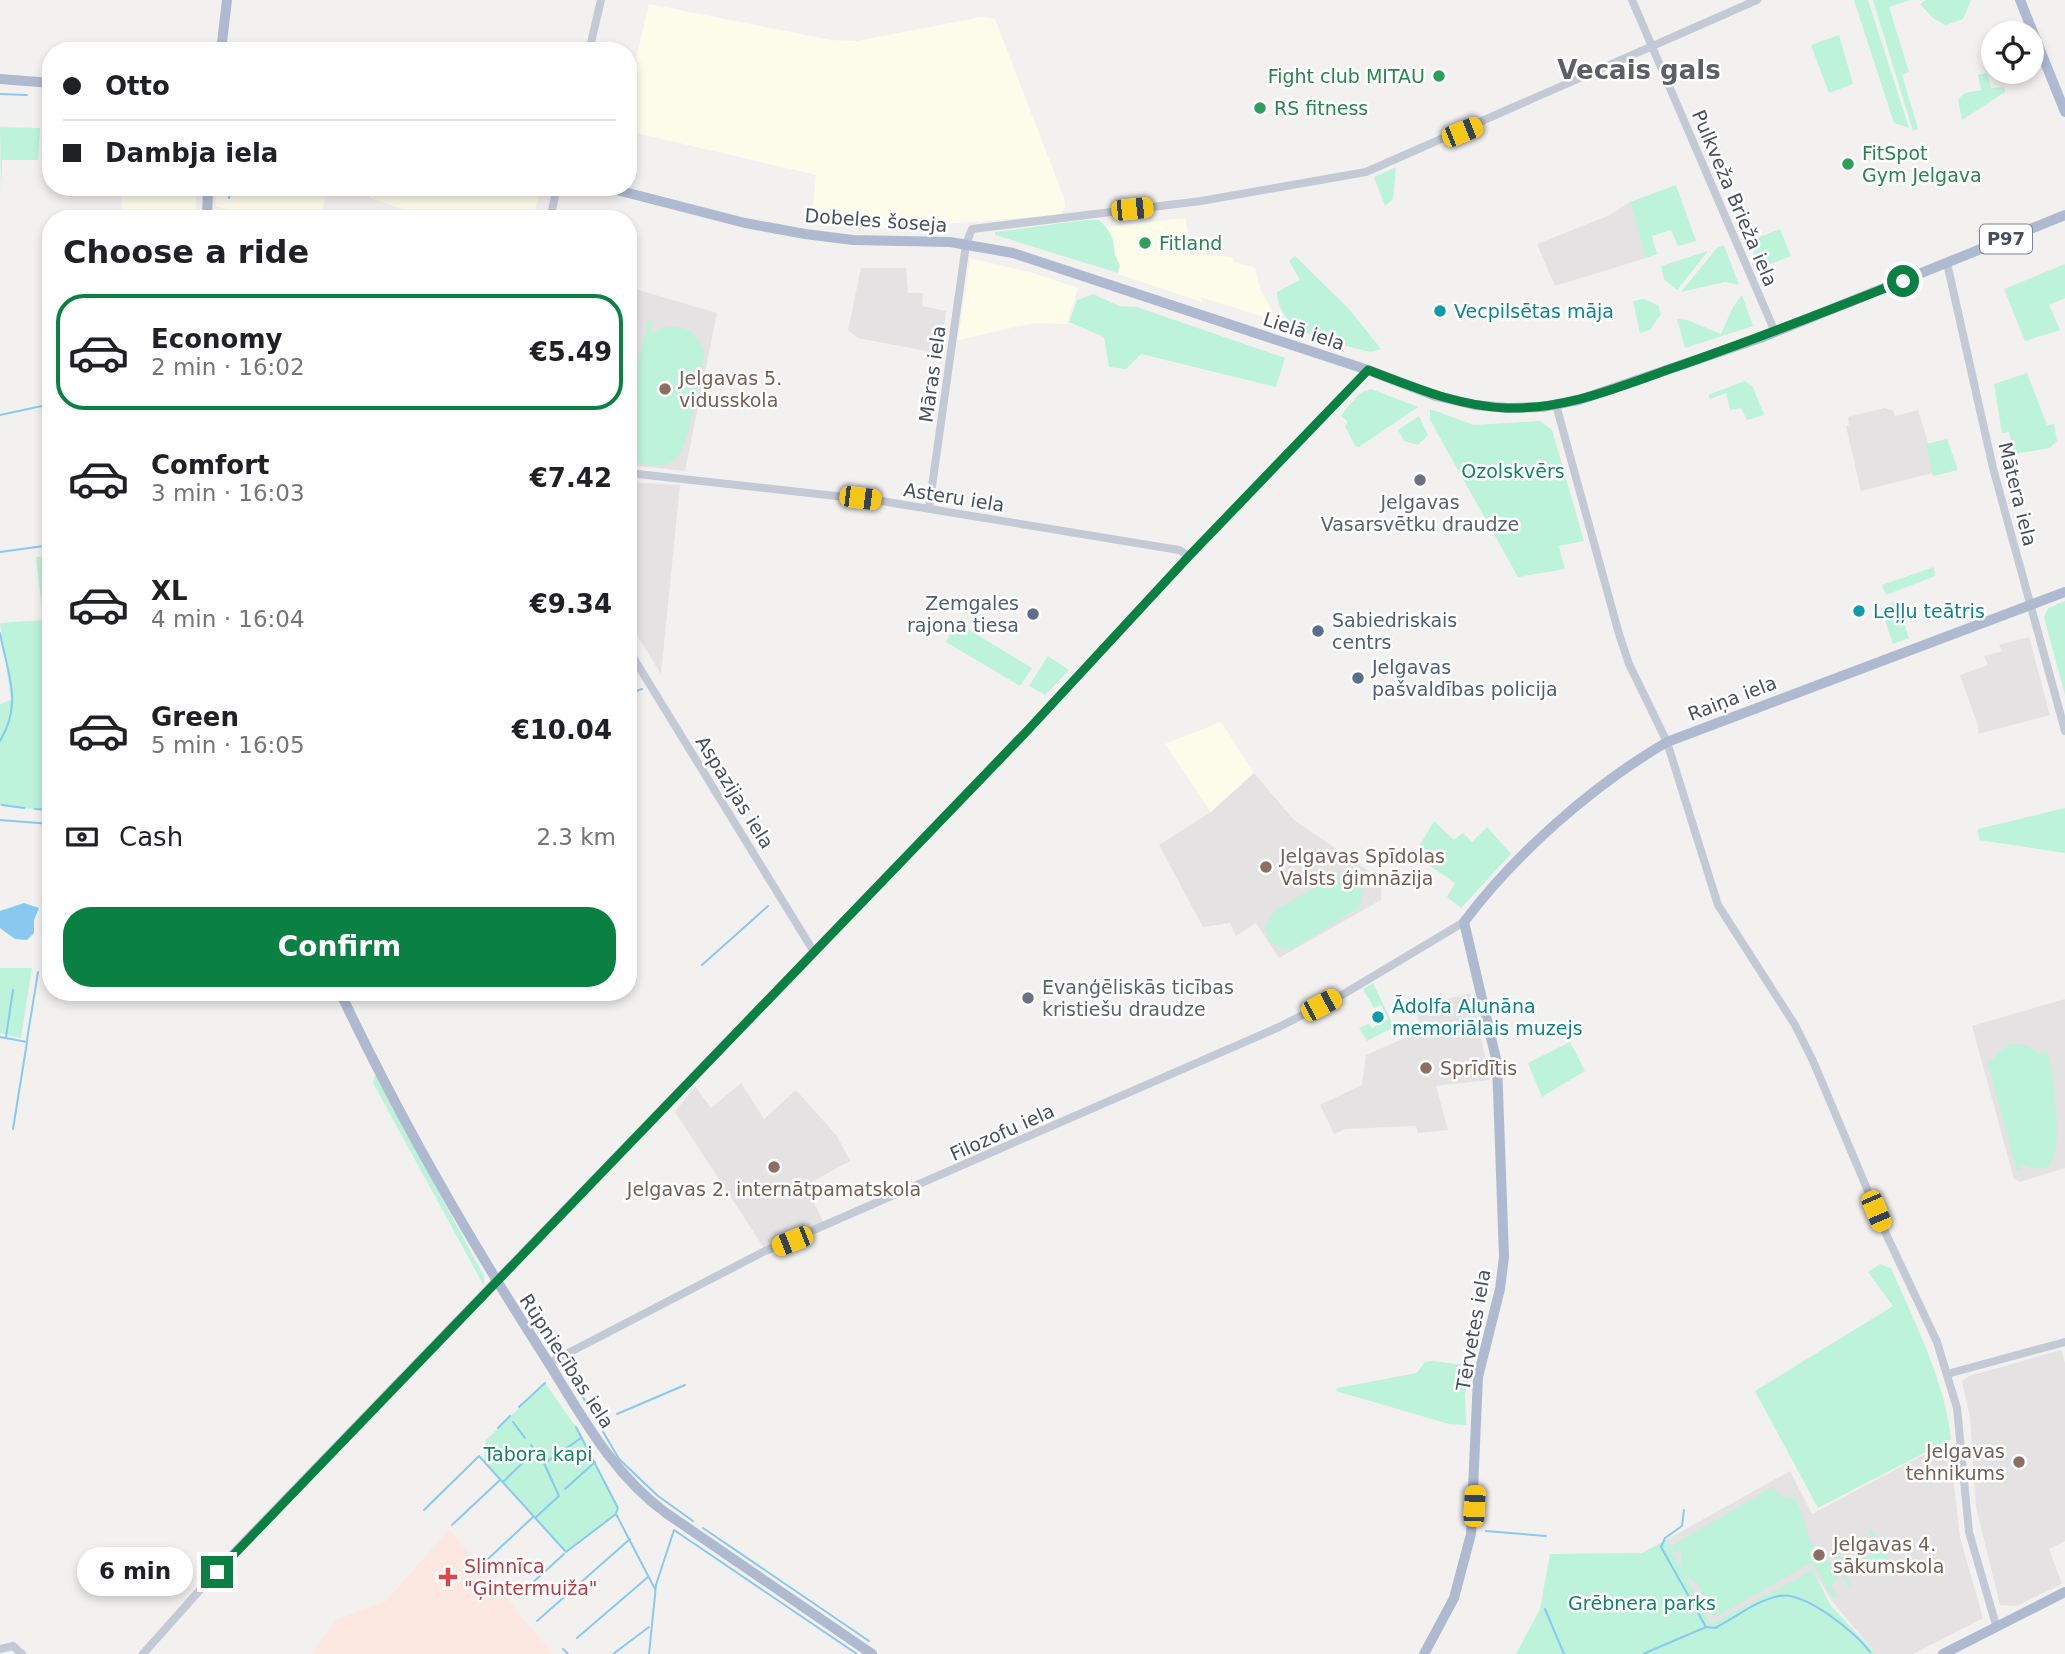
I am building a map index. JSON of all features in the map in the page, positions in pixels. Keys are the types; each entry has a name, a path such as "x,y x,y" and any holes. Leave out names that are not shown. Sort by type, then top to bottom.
{"main road":[{"path":"222,42 227,0"},
{"path":"2020,0 2065,112"},
{"path":"0,79 42,82"},
{"name":"Dobeles šoseja","path":"637,195 745,223 805,234 853,240 965,244"},
{"name":"Lielā iela","path":"965,244 1039,261 1461,402 1507,408 1556,405 1590,397 1775,332 2065,215"},
{"name":"Raiņa iela","path":"1464,922 1501,877 1546,835 1637,761 1667,743 2065,592"},
{"name":"Tērvetes iela","path":"1424,1654 1454,1598 1471,1534 1479,1377 1500,1289 1504,1257 1497,1063 1464,922"},
{"name":"Rūpniecības iela","path":"345,1001 495,1282 610,1459 641,1494 872,1654"},
{"path":"1943,1654 2065,1592"}],"street":[{"path":"591,42 601,0"},
{"name":"Pulkveža Brieža iela","path":"1632,0 1775,332"},
{"name":"Dobeles šoseja","path":"965,244 972,229 983,225 1263,191 1351,176 1383,166 1757,0"},
{"name":"Māras iela","path":"929,508 965,244"},
{"name":"Mātera iela","path":"1947,263 1993,468 2065,731"},
{"path":"144,1654 232,1554 814,952 1368,370"},
{"path":"1556,405 1622,642 1667,743 1694,821 1718,905 1795,1025 1814,1061 1893,1250 1937,1342 1962,1440 1969,1532 1996,1625"},
{"name":"Asteru iela","path":"637,474 929,508 1179,550 1189,556"},
{"name":"Aspazijas iela","path":"637,664 814,952"},
{"name":"Filozofu iela","path":"549,1363 763,1252 1279,1027 1342,995 1464,922"},
{"path":"1947,1374 2065,1342"},
{"path":"0,1649 13,1646 22,1654"}],"shaded area":[{"path":"649,4 831,40 857,41 981,17 995,19 1064,198 1065,208 1060,215 876,229 811,224 816,175 637,133 637,54"},
{"path":"122,196 196,196 196,210 121,210"},
{"path":"216,196 326,196 322,210 228,210 216,206"},
{"path":"539,196 535,210 405,210 370,198"},
{"path":"1630,202 1646,258 1555,286 1537,244 1610,215"},
{"path":"1185,218 1192,253 1232,257 1234,262 1255,268 1260,288 1277,321 1201,297 1202,302 1118,274 1106,227"},
{"path":"970,258 1030,272 1078,288 1067,324 1034,323 958,340"},
{"path":"861,268 906,268 908,293 923,293 922,306 946,311 941,354 858,338 848,330"},
{"name":"Jelgavas 5. vidusskola","path":"637,290 717,313 685,471 637,466"},
{"path":"1885,408 1893,411 1895,416 1918,410 1937,472 1861,491 1846,426 1849,425 1848,417"},
{"path":"637,483 680,485 661,674 637,635"},
{"path":"2029,637 2050,715 1978,734 1978,726 1960,675 1988,665 1984,656 2002,651 1999,645"},
{"path":"1221,722 1254,773 1211,812 1165,744"},
{"name":"Jelgavas Spīdolas Valsts ģimnāzija","path":"1254,773 1294,820 1382,880 1381,900 1279,958 1256,923 1236,936 1230,923 1203,927 1159,845 1211,812"},
{"name":"Sprīdītis","path":"1471,993 1490,1080 1436,1086 1448,1130 1418,1133 1416,1126 1345,1129 1334,1134 1320,1105 1362,1085 1366,1055 1423,1030 1413,1007"},
{"path":"2065,999 2065,1168 2020,1182 2014,1179 1972,1026"},
{"name":"Jelgavas 2. internātpamatskola","path":"741,1083 764,1119 796,1090 837,1136 850,1161 806,1185 824,1224 764,1248 675,1112 695,1086 711,1108"},
{"name":"Jelgavas tehnikums","path":"2061,1350 2065,1363 2065,1541 2049,1549 2062,1584 2016,1606 2000,1605 1976,1507 1970,1417 1962,1381 1969,1376"},
{"name":"Jelgavas 4. sākumskola","path":"1949,1441 1960,1537 1983,1618 1913,1654 1876,1654 1832,1601 1813,1571 1710,1626 1666,1540 1790,1471 1812,1514"},
{"name":"Slimnīca \"Ģintermuiža\"","path":"449,1529 553,1654 311,1654 337,1619 386,1601"}],"green space":[{"path":"1854,0 1868,0 1909,128 1894,123"},
{"path":"1873,0 1911,0 1889,7 1909,72 1902,75 1918,129 1913,131"},
{"path":"1926,0 1971,0 1963,19 1946,25 1933,18 1920,4"},
{"path":"1839,35 1853,84 1829,93 1811,45"},
{"path":"1981,74 1981,84 1990,84 1991,88 2004,87 2005,92 1962,120 1958,99 1965,93 1981,90 1978,75"},
{"path":"0,127 40,128 38,160 2,160 1,193"},
{"path":"1396,167 1393,199 1385,206 1374,177"},
{"path":"1676,185 1696,241 1678,246 1671,230 1652,236 1657,254 1646,258 1630,202"},
{"path":"1099,220 1106,227 1113,239 1120,265 1118,273 995,235 995,232"},
{"path":"1780,229 1791,256 1760,268 1749,241"},
{"path":"1724,245 1739,285 1725,282 1681,292 1717,248"},
{"path":"1708,251 1677,290 1664,279 1661,266"},
{"path":"1295,256 1349,309 1381,349 1370,352 1326,340 1298,328 1288,319 1280,307 1277,292 1300,280 1289,261"},
{"path":"2065,264 2065,298 2049,305 2060,330 2025,341 2004,289"},
{"path":"1093,294 1119,306 1137,307 1285,358 1276,387 1141,354 1126,369 1109,367 1104,337 1069,322 1077,300"},
{"path":"1742,295 1753,326 1685,348 1677,319 1687,320 1721,334 1733,307"},
{"path":"1643,299 1658,305 1661,314 1650,330 1640,333 1633,301"},
{"path":"648,320 653,321 650,334 666,327 682,328 696,336 701,343 704,352 701,373 687,434 680,453 669,463 655,466 637,462 637,367"},
{"path":"2027,373 2047,425 2054,424 2057,441 2050,448 2014,454 2009,432 2002,433 1994,384"},
{"path":"1745,381 1753,387 1764,415 1747,420 1741,408 1730,410 1726,393 1710,399 1708,395"},
{"path":"1371,389 1418,407 1359,447 1355,446 1345,426 1348,422 1341,415 1360,393"},
{"name":"Ozolskvērs","path":"1430,409 1474,425 1540,421 1552,430 1584,541 1559,546 1565,569 1518,577 1430,420"},
{"path":"1419,416 1428,435 1418,445 1404,441 1398,430"},
{"path":"1947,439 1958,470 1933,476 1926,444"},
{"path":"36,557 42,557 42,611"},
{"path":"1934,567 1935,576 1886,595 1882,585"},
{"path":"1896,601 1909,638 1893,644 1881,608"},
{"path":"2065,601 2065,695 2044,617 2048,608"},
{"path":"42,620 42,810 0,806 0,704 11,700 0,623"},
{"path":"956,622 1032,668 1020,686 946,642"},
{"path":"1048,656 1069,670 1045,695 1029,686"},
{"path":"2065,808 2065,853 1979,840 1978,829"},
{"path":"1434,821 1454,840 1463,833 1472,842 1487,827 1511,854 1461,908 1447,897 1455,883 1414,855"},
{"path":"1344,874 1355,879 1361,887 1362,897 1358,908 1292,949 1281,948 1270,942 1265,927 1275,911 1332,877"},
{"path":"0,968 32,968 21,1038 0,1033"},
{"path":"1373,983 1394,1027 1367,1041 1359,1028 1369,1024 1372,1028 1388,1019 1381,1005 1374,1008 1363,989"},
{"path":"1570,1042 1585,1071 1542,1097 1528,1063"},
{"path":"2011,1044 2026,1045 2039,1053 2047,1051 2055,1096 2057,1132 2056,1148 2047,1167 2033,1168 2020,1163 2022,1170 2017,1171 1987,1061 1993,1061 1998,1053"},
{"path":"375,1075 484,1276 484,1286 373,1083"},
{"path":"1880,1264 1891,1268 1927,1352 1942,1395 1951,1439 1818,1508 1755,1391 1893,1306 1868,1272"},
{"path":"1425,1362 1471,1366 1465,1395 1466,1425 1449,1424 1336,1391 1337,1388 1417,1373"},
{"name":"Tabora kapi","path":"545,1383 576,1427 618,1508 616,1514 566,1552 484,1462 485,1441"},
{"name":"Grēbnera parks","path":"1773,1487 1779,1495 1795,1499 1817,1556 1813,1560 1824,1554 1838,1579 1831,1585 1837,1596 1833,1598 1813,1563 1810,1563 1716,1617 1697,1584 1684,1574 1710,1625 1813,1570 1831,1606 1876,1654 1516,1654 1540,1609 1550,1554 1642,1553 1666,1540 1682,1570 1681,1550 1675,1553 1671,1546"},
{"path":"1871,1530 1889,1561 1881,1565 1878,1560 1847,1577 1851,1585 1848,1587 1834,1557 1839,1554 1847,1568 1879,1551 1869,1531"}],"water":[{"path":"24,903 39,908 34,920 34,933 27,940 15,939 0,928 0,911"}],"waterway":[{"path":"0,94 27,95"},
{"path":"0,415 42,406"},
{"path":"0,552 42,546"},
{"path":"0,633 12,688 11,714 0,741"},
{"path":"637,691 642,689"},
{"path":"2,805 24,808"},
{"path":"35,809 42,809"},
{"path":"0,820 42,823"},
{"path":"702,965 768,906"},
{"path":"27,1040 38,972"},
{"path":"6,1037 13,990"},
{"path":"0,1037 27,1042 13,1129"},
{"path":"570,1375 619,1459 658,1496 693,1521"},
{"path":"519,1407 545,1383"},
{"path":"617,1414 685,1385"},
{"path":"498,1428 510,1416"},
{"path":"513,1422 525,1438"},
{"path":"576,1427 618,1508 616,1513"},
{"path":"545,1463 581,1438"},
{"path":"531,1445 544,1463 559,1496 536,1517"},
{"path":"503,1482 534,1452"},
{"path":"424,1510 479,1456 566,1552 616,1514 655,1589"},
{"path":"565,1489 595,1462"},
{"path":"452,1525 500,1480"},
{"path":"1684,1510 1682,1526 1665,1538 1661,1547 1706,1627 1715,1628 1771,1598 1790,1596 1829,1615 1870,1652"},
{"path":"488,1559 533,1517"},
{"path":"703,1528 869,1641"},
{"path":"649,1654 656,1585 674,1530 857,1654"},
{"path":"1486,1531 1546,1536"},
{"path":"537,1621 630,1539"},
{"path":"518,1596 564,1554"},
{"path":"577,1638 648,1577"},
{"path":"1545,1609 1564,1654"},
{"path":"613,1654 649,1627"},
{"path":"1643,1654 1706,1627"},
{"path":"563,1649 568,1654"}],"place":[{"name":"Fight club MITAU","path":"1439,76"},
{"name":"RS fitness","path":"1260,108"},
{"name":"FitSpot Gym Jelgava","path":"1848,164"},
{"name":"Fitland","path":"1145,243"},
{"name":"Vecpilsētas māja","path":"1440,311"},
{"name":"Jelgavas 5. vidusskola","path":"665,389"},
{"name":"Jelgavas Vasarsvētku draudze","path":"1420,480"},
{"name":"Leļļu teātris","path":"1859,611"},
{"name":"Zemgales rajona tiesa","path":"1033,614"},
{"name":"Sabiedriskais centrs","path":"1318,631"},
{"name":"Jelgavas pašvaldības policija","path":"1358,678"},
{"name":"Jelgavas Spīdolas Valsts ģimnāzija","path":"1266,867"},
{"name":"Evanģēliskās ticības kristiešu draudze","path":"1028,998"},
{"name":"Ādolfa Alunāna memoriālais muzejs","path":"1378,1017"},
{"name":"Sprīdītis","path":"1426,1068"},
{"name":"Jelgavas 2. internātpamatskola","path":"774,1167"},
{"name":"Jelgavas tehnikums","path":"2019,1462"},
{"name":"Jelgavas 4. sākumskola","path":"1819,1555"},
{"name":"Slimnīca \"Ģintermuiža\"","path":"448,1577"}],"district":[{"name":"Vecais gals","path":"1639,70"}],"route":[{"path":"217,1572 944,814 1027,731 1077,674 1368,370 1436,396 1461,402 1507,408 1556,405 1590,397 1760,338 1903,281"}]}
